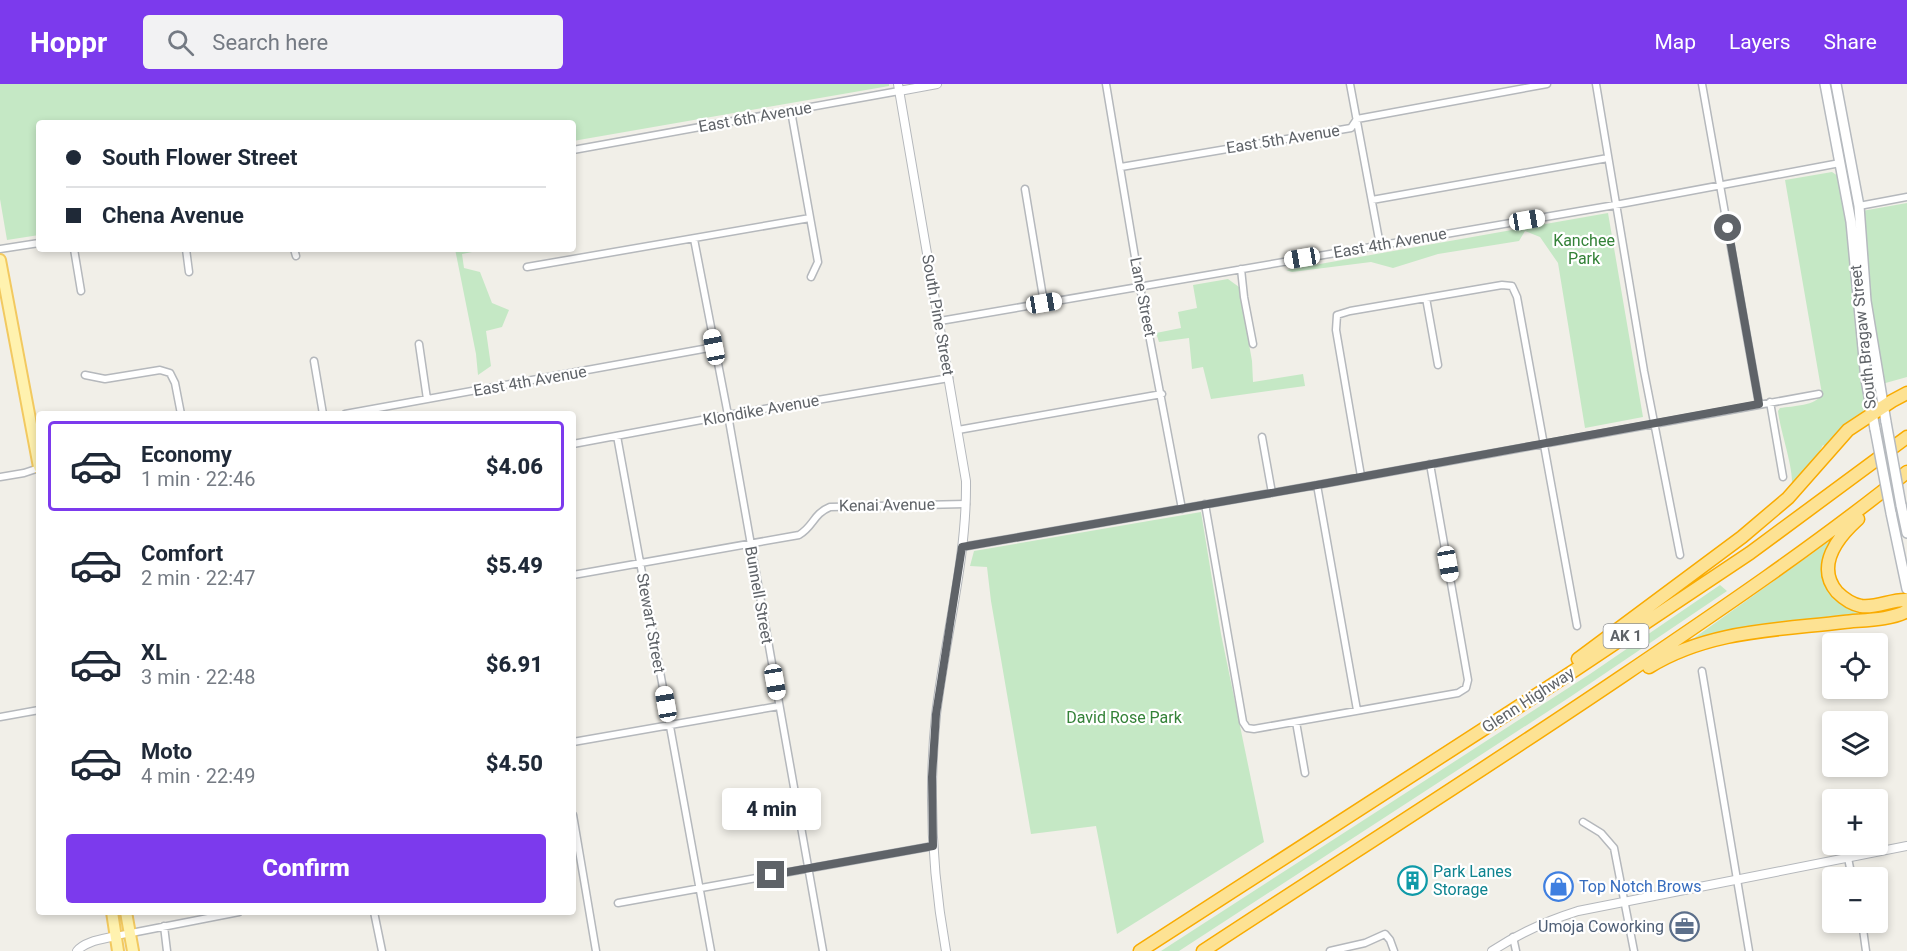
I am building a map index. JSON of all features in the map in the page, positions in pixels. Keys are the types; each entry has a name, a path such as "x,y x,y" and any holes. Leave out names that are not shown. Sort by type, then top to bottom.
{"highway":[{"path":"1514,709 1742,537 1788,498 1848,430 1907,393"},
{"name":"Glenn Highway","path":"1140,951 1750,553 1907,437"},
{"path":"1907,474 1841,536 1832,551 1827,566 1834,588 1849,602 1869,607 1897,599 1907,600"},
{"name":"Glenn Highway","path":"1203,951 1508,753 1753,586 1907,474"},
{"path":"1508,753 1658,661 1693,647 1741,634 1871,619 1902,614 1907,611"}],"main road":[{"name":"South Bragaw Street","path":"1825,84 1851,222 1871,415 1907,589"},
{"name":"South Bragaw Street","path":"1836,84 1859,206 1866,301 1907,534"},
{"path":"0,260 36,451"},
{"path":"112,915 118,951"},
{"path":"127,915 133,951"}],"street":[{"name":"East 6th Avenue","path":"576,149 791,111 899,87 937,84"},
{"name":"Lane Street","path":"1107,84 1140,287 1182,509"},
{"path":"1350,84 1380,245"},
{"name":"East 5th Avenue","path":"1120,167 1351,128 1357,120 1547,84"},
{"path":"1596,84 1653,424 1680,555"},
{"path":"1702,84 1759,404"},
{"name":"South Pine Street","path":"899,87 966,481 962,547 936,714 932,777 933,846 938,908 946,951"},
{"path":"791,111 818,262 811,277"},
{"path":"1372,200 1608,158"},
{"name":"East 4th Avenue","path":"940,321 1615,205 1840,163"},
{"path":"1025,189 1044,303"},
{"path":"1859,206 1907,196"},
{"path":"527,267 810,218"},
{"name":"Bunnell Street","path":"694,239 728,415 823,951"},
{"path":"0,249 36,243"},
{"path":"74,252 81,291"},
{"path":"186,252 189,272"},
{"path":"1241,269 1253,344"},
{"path":"1361,476 1336,330 1337,315 1502,285 1512,286 1517,297 1577,626"},
{"path":"1426,298 1438,365"},
{"path":"419,344 427,399"},
{"name":"East 4th Avenue","path":"361,411 714,347"},
{"path":"314,361 322,411"},
{"path":"85,375 105,380 160,370 170,373 175,383 180,411"},
{"name":"Klondike Avenue","path":"576,443 949,378"},
{"path":"958,430 1162,394"},
{"path":"962,547 1819,394"},
{"path":"1770,402 1783,477"},
{"name":"Stewart Street","path":"617,436 711,951"},
{"path":"1262,437 1272,493"},
{"path":"1205,504 1243,722 1247,728 1296,722 1458,693 1466,688 1468,680 1430,464"},
{"path":"0,477 24,473 36,468"},
{"path":"1317,485 1357,710"},
{"name":"Kenai Avenue","path":"576,575 799,535 807,530 819,512 830,507 966,504"},
{"path":"1702,671 1749,951"},
{"path":"576,742 779,706"},
{"path":"0,717 36,711"},
{"path":"1296,722 1305,773"},
{"path":"1582,822 1601,833 1614,848 1634,951"},
{"path":"618,903 933,846"},
{"path":"1492,951 1544,921 1578,911 1907,846"},
{"path":"576,849 596,951"},
{"path":"1848,858 1850,867"},
{"path":"77,951 87,944 130,932 223,915"},
{"path":"375,915 382,951"},
{"path":"164,926 167,951"},
{"path":"1864,933 1866,951"},
{"path":"1330,951 1365,943 1385,934 1394,951"},
{"path":"1513,937 1516,951"}],"green space":[{"path":"0,84 889,84 889,86 576,140 576,120 36,120 36,235 7,240 0,199"},
{"path":"1832,172 1838,176 1845,214 1907,203 1907,377 1864,389 1863,413 1827,448 1823,445 1810,469 1791,488 1790,463 1778,411 1780,408 1810,403 1822,394 1785,180"},
{"name":"Kanchee Park","path":"1608,213 1643,417 1585,428 1558,263 1540,237 1525,231 1519,241 1438,254 1393,268 1371,262 1292,272 1286,270"},
{"path":"456,252 472,252 462,254 464,268 480,272 492,303 509,310 502,327 486,331 491,366 478,375"},
{"path":"1228,279 1239,287 1252,361 1253,382 1303,374 1305,386 1211,399 1203,367 1192,369 1189,338 1159,342 1156,333 1181,328 1178,312 1197,308 1193,285"},
{"name":"David Rose Park","path":"1201,512 1221,634 1264,842 1117,934 1096,826 1031,834 987,567 970,566 974,551"},
{"path":"1835,537 1823,566 1826,587 1842,602 1871,612 1757,625 1724,631 1690,641"},
{"path":"1720,585 1727,591 1570,697 1179,951 1161,951 1590,674"}],"place":[{"name":"Park Lanes Storage","path":"1412,880"},
{"name":"Top Notch Brows","path":"1558,886"},
{"name":"Umoja Coworking","path":"1685,926"}],"route":[{"path":"771,875 933,846 932,777 936,714 962,547 1759,404 1728,228"}]}
